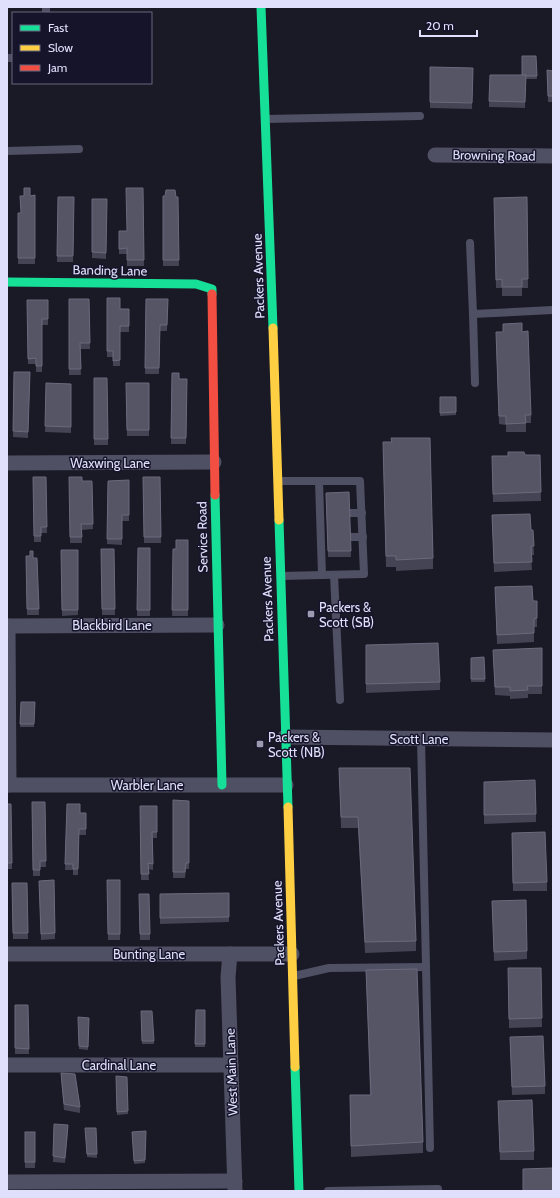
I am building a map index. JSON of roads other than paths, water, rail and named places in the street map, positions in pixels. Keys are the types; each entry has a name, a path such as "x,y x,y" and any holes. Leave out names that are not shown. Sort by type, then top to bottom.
{"main road":[{"name":"Packers Avenue","path":"261,7 278,481 298,1191"},
{"name":"Banding Lane","path":"7,282 196,284 212,289"},
{"name":"Service Road","path":"212,289 217,624 222,785"}],"street":[{"name":"Browning Road","path":"435,154 553,156"},
{"name":"Waxwing Lane","path":"7,463 214,462"},
{"name":"Blackbird Lane","path":"8,785 7,626 217,624"},
{"name":"Scott Lane","path":"285,738 553,740"},
{"name":"Warbler Lane","path":"8,785 286,785"},
{"name":"Bunting Lane","path":"7,954 292,954"},
{"name":"West Main Lane","path":"230,954 228,977 235,1186"},
{"name":"Cardinal Lane","path":"7,1065 231,1065"},
{"path":"7,1182 235,1186"}],"lane":[{"path":"265,119 420,116"},
{"path":"7,152 79,149"},
{"path":"470,243 474,383"},
{"path":"473,314 553,310"},
{"path":"278,481 360,481 364,574 280,576"},
{"path":"319,481 323,512 324,538 322,575"},
{"path":"349,512 362,513"},
{"path":"350,537 363,536"},
{"path":"334,575 340,700"},
{"path":"421,739 430,1148"},
{"path":"292,977 329,968 426,967"},
{"path":"328,1191 438,1189"}],"place":[{"name":"Packers & Scott (SB)","path":"311,614"},
{"name":"Packers & Scott (NB)","path":"260,744"}]}
